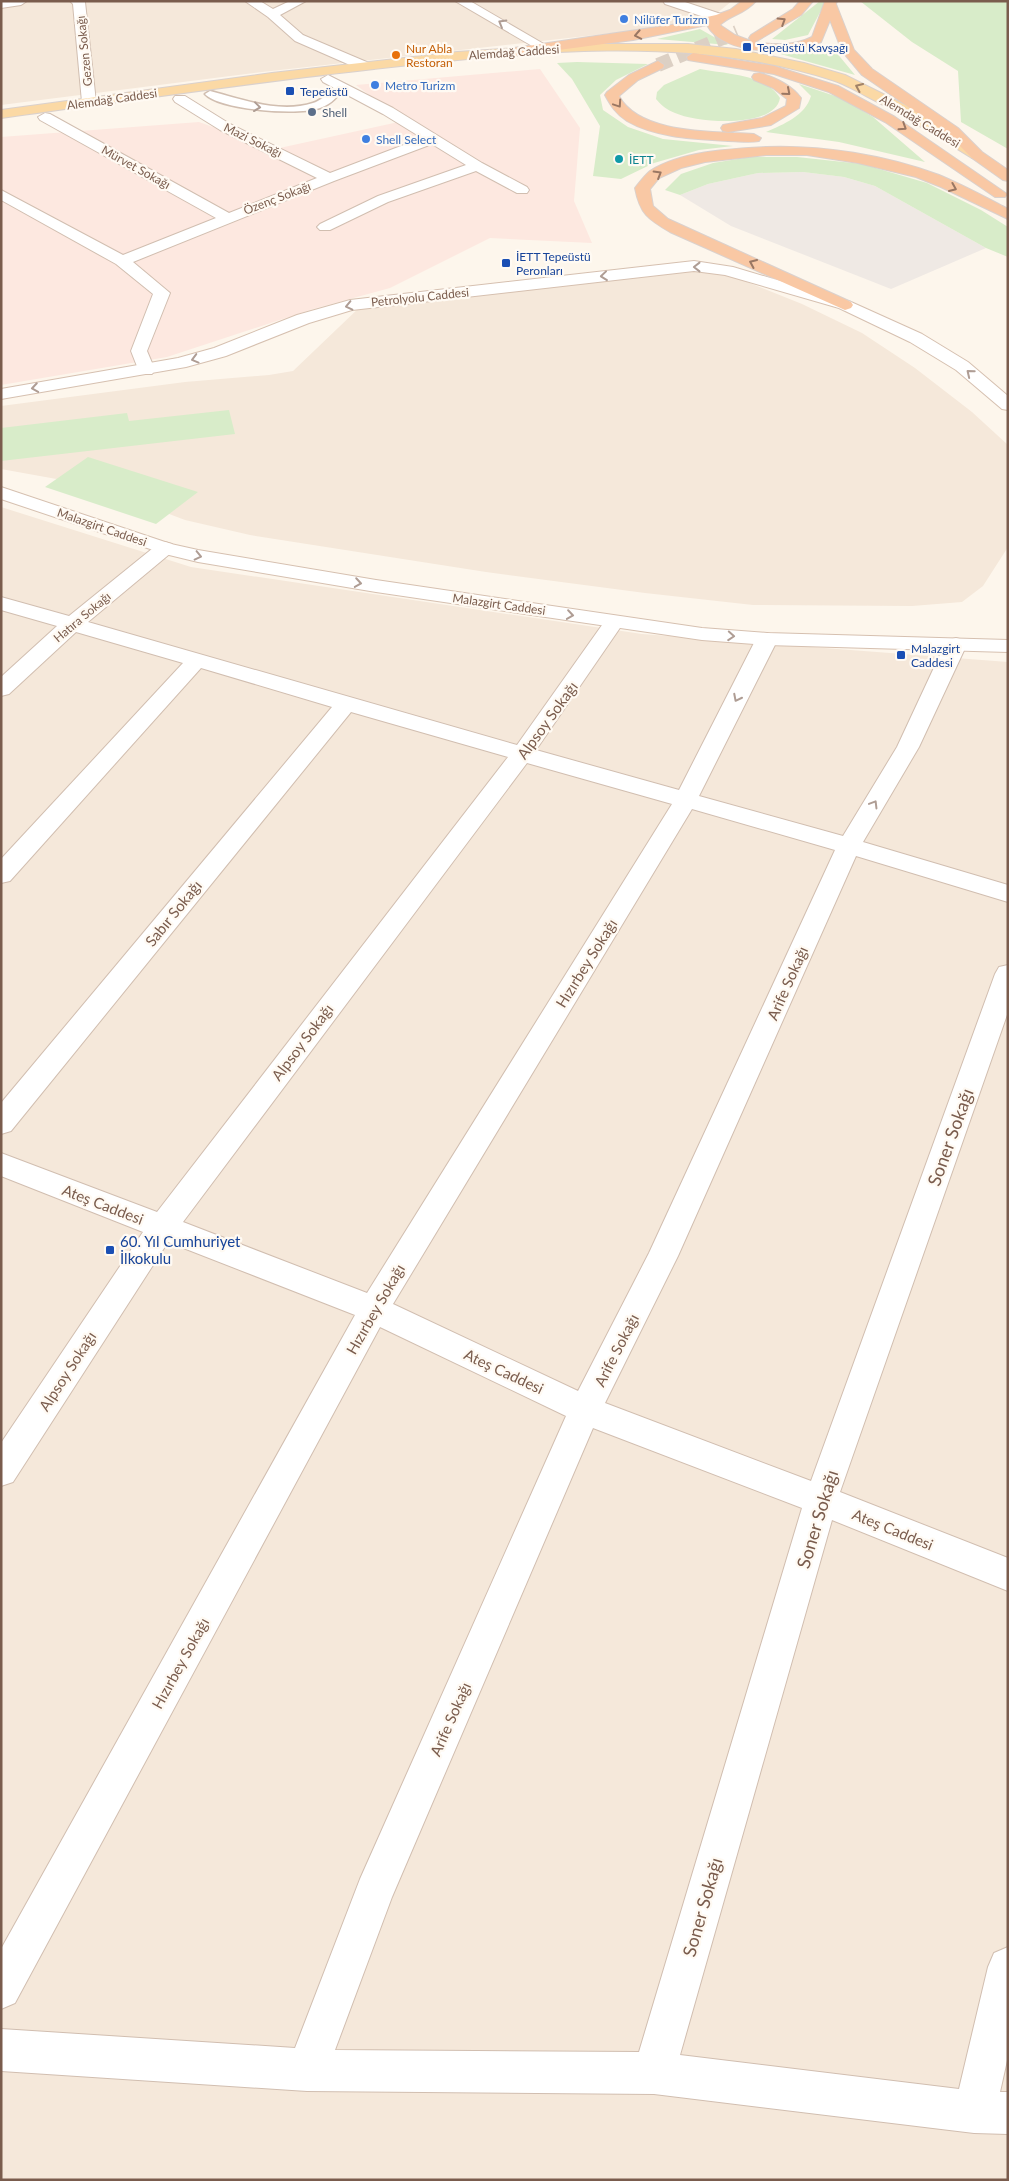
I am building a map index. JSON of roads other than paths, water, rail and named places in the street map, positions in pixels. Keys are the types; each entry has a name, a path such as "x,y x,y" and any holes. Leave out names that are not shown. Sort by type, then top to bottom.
{"highway":[{"path":"514,52 633,36 720,18 734,13 750,1"},
{"path":"755,38 797,12 807,1"},
{"path":"720,18 713,25 719,32 736,41 773,48 802,46 817,39 831,3"},
{"path":"831,3 848,51 867,72 953,131 977,155 1007,176"},
{"path":"648,111 666,121 692,127 728,128 766,122 782,115 792,108 794,104 794,98 778,85 759,77 693,58"},
{"path":"693,58 779,71 850,96 897,124 1008,199"},
{"path":"652,83 663,70 640,73 623,83 612,95 618,107 629,116 645,124 684,133 800,141 878,157 972,196 1008,215"},
{"path":"845,305 676,229 656,217 646,206 642,194 645,183 656,173 698,158 762,150 784,149 821,153 908,170"}],"main road":[{"name":"Alemdağ Caddesi","path":"1,114 364,66 514,52 613,47 688,48 736,53 799,66 840,78 872,93 977,155"},
{"name":"Alemdağ Caddesi","path":"1,122 210,94 334,83 445,66 578,56 639,54 693,58"}],"street":[{"path":"1,4 21,1"},
{"path":"251,1 272,14 299,38 364,66"},
{"path":"272,14 300,1"},
{"path":"461,1 543,47"},
{"path":"669,1 720,18"},
{"name":"Gezen Sokağı","path":"80,2 89,102"},
{"path":"334,83 388,111 477,166 522,190"},
{"name":"Mazi Sokağı","path":"180,99 225,127 329,178"},
{"name":"Mürvet Sokağı","path":"45,117 227,218"},
{"name":"Özenç Sokağı","path":"122,261 227,218 433,139"},
{"path":"325,227 383,199 477,166"},
{"path":"1,194 122,261 162,293 139,350 146,370"},
{"name":"Petrolyolu Caddesi","path":"1,394 146,370 220,352 303,319 350,305 694,266 728,270 845,305 916,338 962,366 1008,405"},
{"name":"Malazgirt Caddesi","path":"1,493 166,548 230,563 614,622 702,634 767,639 1008,646"},
{"name":"Hatıra Sokağı","path":"1,689 72,624 166,548"},
{"path":"1,603 346,704 849,846 1008,894"},
{"name":"Alpsoy Sokağı","path":"1,1471 162,1227 522,754 614,622"},
{"name":"Hızırbey Sokağı","path":"1,1989 374,1309 685,801 767,639"},
{"name":"Arife Sokağı","path":"308,2070 374,1893 586,1410 663,1256 849,846 908,747 956,644"},
{"path":"1,875 197,660"},
{"name":"Sabır Sokağı","path":"1,1123 346,704"},
{"name":"Soner Sokağı","path":"654,2073 821,1500 1008,974"},
{"name":"Ateş Caddesi","path":"1,1164 374,1309 586,1410 821,1500 1008,1575"},
{"path":"1,2050 308,2070 654,2073 991,2112 1008,1967"}],"lane":[{"path":"210,94 258,108 290,109 317,106 329,101 337,95 334,83"}],"tunnel":[{"path":"658,65 737,32"}],"place":[{"name":"Nilüfer Turizm","path":"624,19"},
{"name":"Tepeüstü Kavşağı","path":"747,47"},
{"name":"Nur Abla Restoran","path":"396,55"},
{"name":"Metro Turizm","path":"375,85"},
{"name":"Tepeüstü","path":"290,91"},
{"name":"Shell","path":"312,112"},
{"name":"Shell Select","path":"366,139"},
{"name":"İETT","path":"619,159"},
{"name":"İETT Tepeüstü Peronları","path":"506,263"},
{"name":"Malazgirt Caddesi","path":"901,655"},
{"name":"60. Yıl Cumhuriyet İlkokulu","path":"110,1250"}]}
